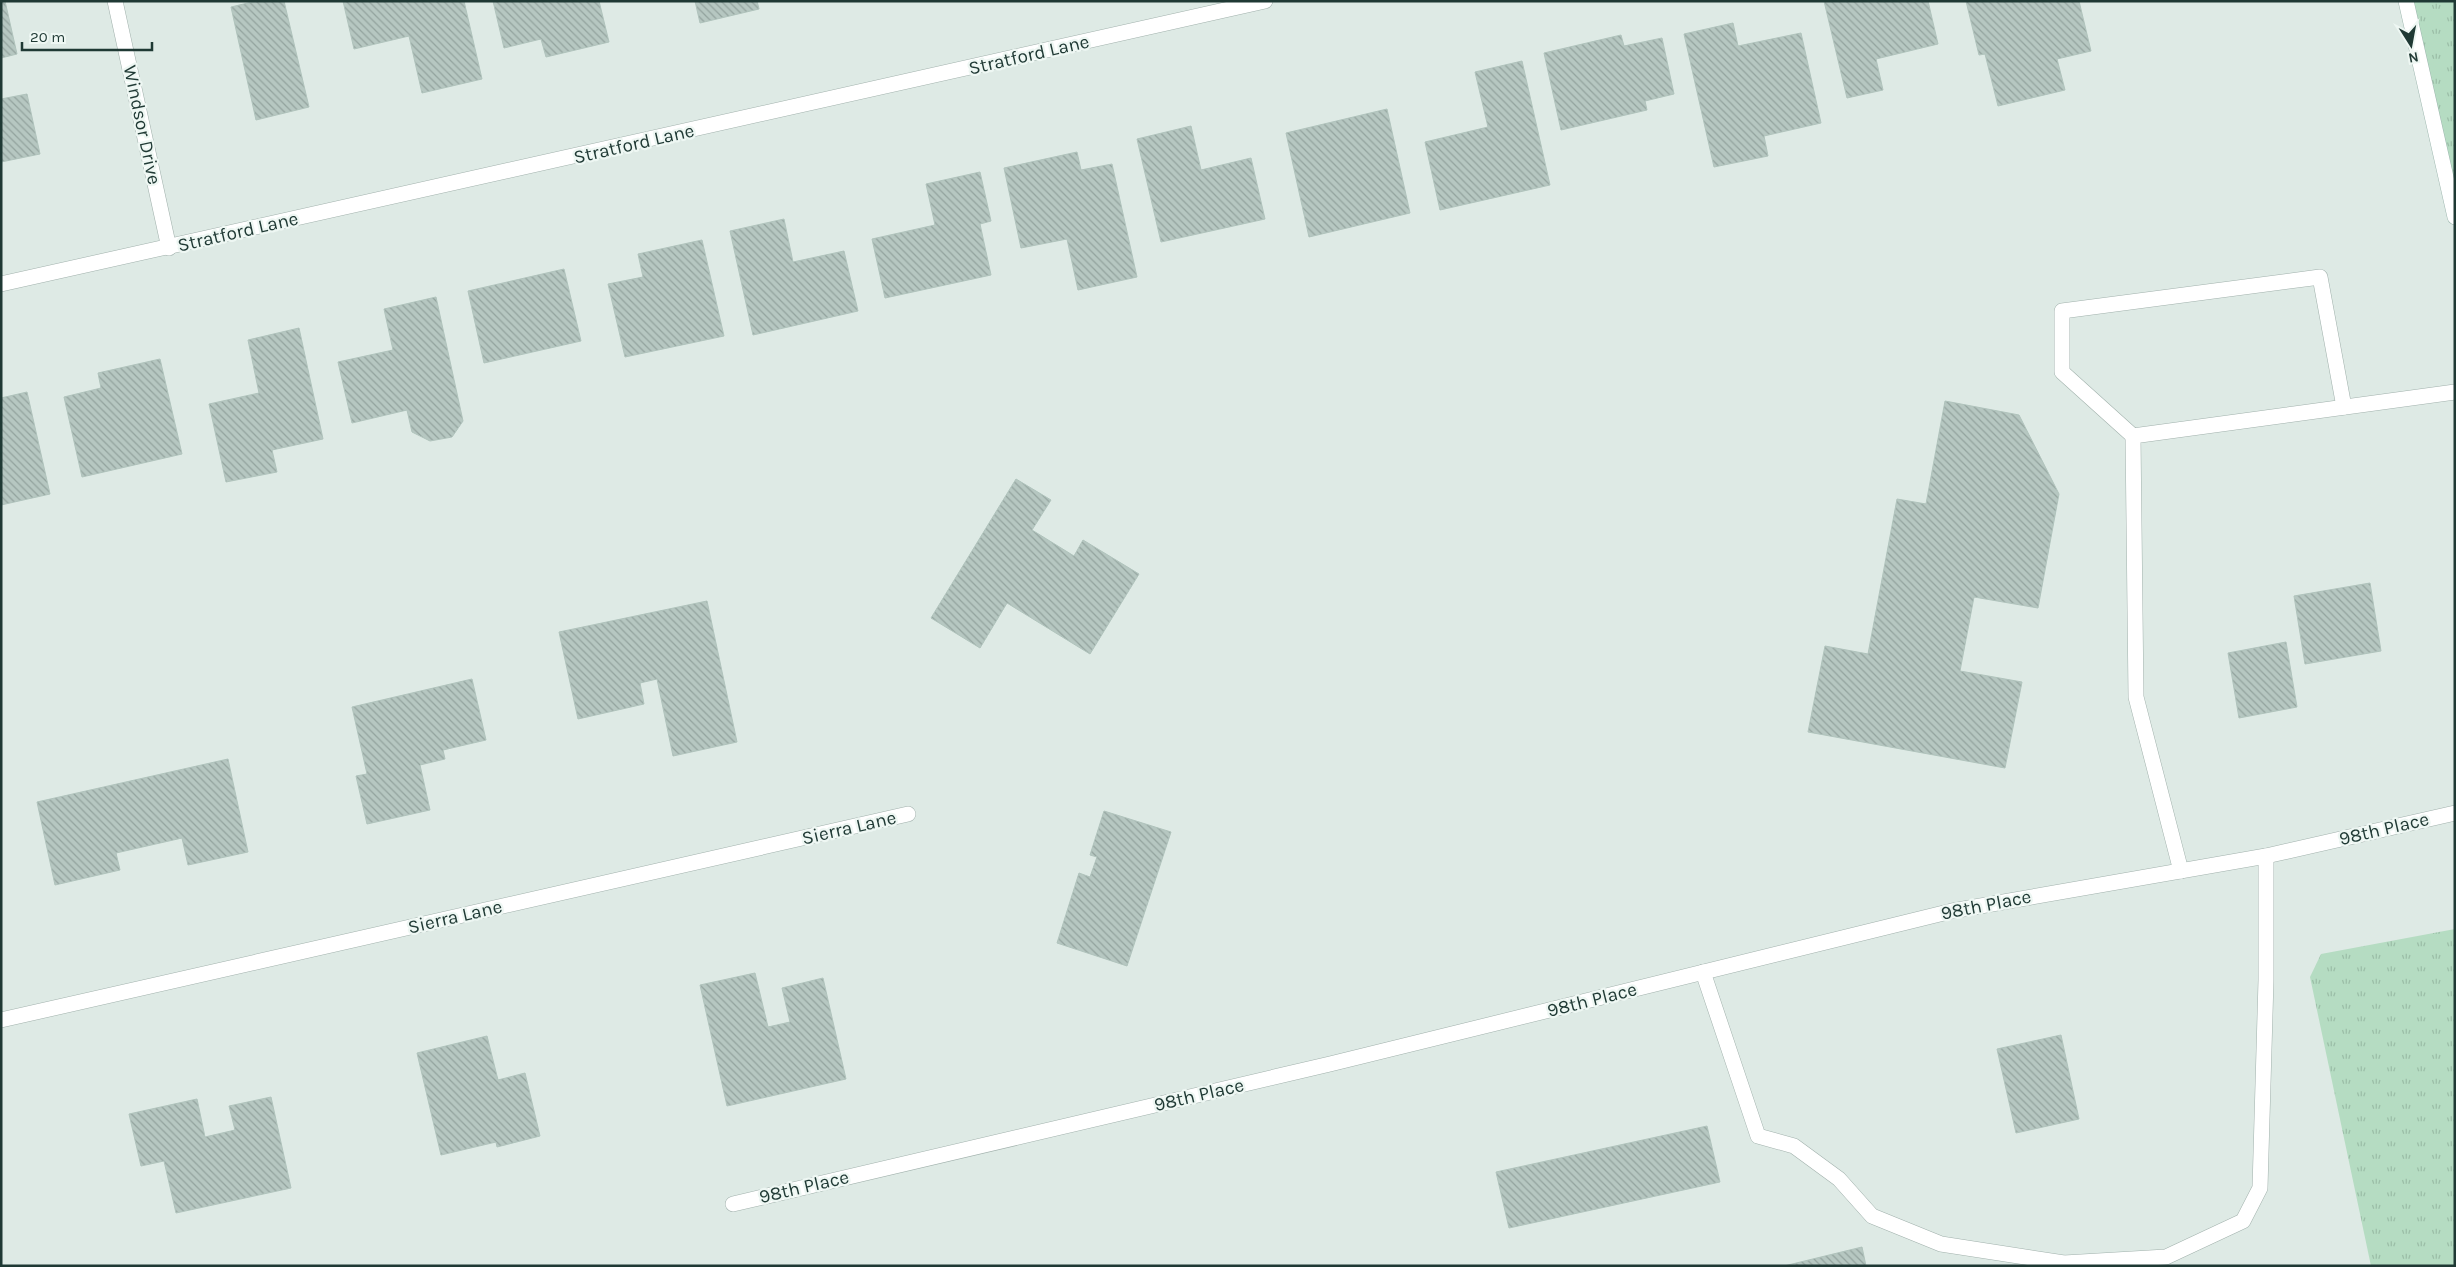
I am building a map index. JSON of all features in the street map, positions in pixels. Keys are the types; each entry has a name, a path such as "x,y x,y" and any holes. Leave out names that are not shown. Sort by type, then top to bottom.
{"street":[{"name":"Windsor Drive","path":"115,1 169,248"},
{"name":"Stratford Lane","path":"1,284 169,248 1266,1"},
{"path":"2406,1 2455,217"},
{"path":"2181,870 2136,696 2133,436 2062,372 2062,311 2320,277 2344,407"},
{"path":"2133,436 2455,392"},
{"name":"98th Place","path":"733,1204 1330,1064 1952,911 2266,856 2455,813"},
{"name":"Sierra Lane","path":"1,1020 908,814"},
{"path":"1703,972 1758,1136 1794,1146 1839,1179 1872,1216 1942,1244 2064,1263 2166,1257 2243,1221 2260,1188 2266,980 2266,856"}],"green space":[{"path":"2412,1 2455,1 2455,202"},
{"path":"2455,929 2455,1266 2371,1266 2310,977 2321,954"}],"building":[{"path":"5,1 17,54 1,58 1,2"},
{"path":"256,1 284,1 309,107 256,120 231,7"},
{"path":"343,1 464,1 482,79 422,93 409,36 354,49"},
{"path":"493,1 599,1 609,42 546,57 541,39 504,48"},
{"path":"695,1 757,1 759,9 700,23"},
{"path":"1824,1 1928,1 1938,44 1876,59 1883,90 1847,98"},
{"path":"1966,1 2079,1 2091,51 2057,59 2065,90 1998,106 1985,54 1979,55"},
{"path":"1733,23 1738,46 1801,33 1821,123 1764,136 1768,156 1714,167 1684,34"},
{"path":"1621,35 1624,46 1662,38 1674,94 1645,101 1647,110 1561,130 1544,53"},
{"path":"1522,61 1550,185 1440,210 1425,142 1488,127 1475,72"},
{"path":"27,94 40,154 1,162 1,99"},
{"path":"1387,109 1410,213 1309,237 1286,133"},
{"path":"1191,126 1201,170 1251,158 1265,219 1161,242 1137,139"},
{"path":"1077,152 1081,170 1112,164 1137,277 1078,290 1067,239 1021,248 1004,168"},
{"path":"980,172 991,221 980,224 991,275 885,298 872,239 935,225 926,184"},
{"path":"784,219 793,262 844,251 858,311 753,335 730,231"},
{"path":"702,240 724,336 625,357 608,284 643,277 638,254"},
{"path":"564,269 581,341 484,363 468,291"},
{"path":"436,297 463,421 452,437 430,441 412,432 407,410 352,423 338,362 393,350 384,309"},
{"path":"299,328 323,439 272,450 277,472 226,482 209,404 259,393 248,340"},
{"path":"160,359 182,454 82,477 64,397 101,388 98,373"},
{"path":"27,392 50,494 1,505 1,398"},
{"path":"1945,401 2019,415 2059,494 2038,608 1974,597 1960,671 2022,682 2005,768 1808,732 1825,646 1868,654 1897,499 1926,504"},
{"path":"1016,479 1051,500 1032,530 1074,556 1083,540 1139,574 1090,654 1007,603 980,648 931,618"},
{"path":"2370,583 2381,651 2305,664 2294,596"},
{"path":"707,601 737,742 673,756 657,679 640,683 644,704 578,719 559,632"},
{"path":"2286,642 2297,707 2239,718 2228,653"},
{"path":"472,679 486,740 443,750 445,759 420,765 430,810 367,824 356,776 367,774 352,707"},
{"path":"228,759 248,852 188,865 182,838 116,853 120,870 55,885 37,802"},
{"path":"1104,811 1171,832 1127,966 1057,943 1079,873 1090,877 1097,857 1090,855"},
{"path":"755,973 768,1027 790,1022 782,988 823,978 846,1079 727,1106 700,985"},
{"path":"2061,1035 2079,1119 2016,1133 1997,1049"},
{"path":"487,1036 498,1080 525,1073 540,1136 497,1147 496,1142 441,1155 417,1053"},
{"path":"271,1097 291,1188 176,1213 164,1161 141,1166 129,1114 197,1099 205,1137 235,1130 229,1106"},
{"path":"1707,1126 1720,1182 1509,1228 1496,1172"},
{"path":"1862,1247 1866,1266 1784,1266"}]}
